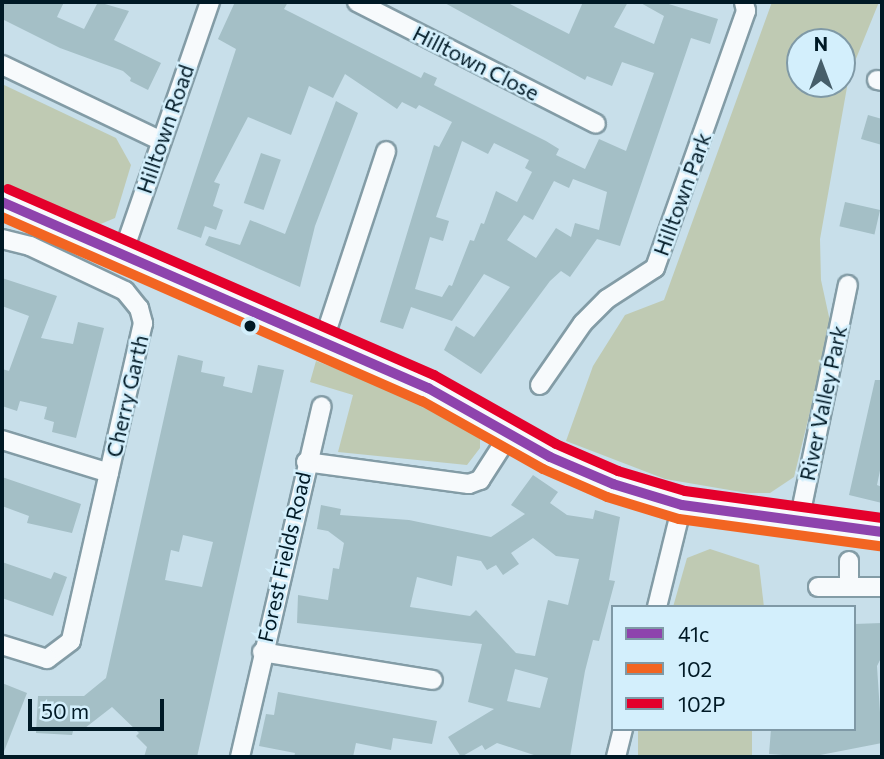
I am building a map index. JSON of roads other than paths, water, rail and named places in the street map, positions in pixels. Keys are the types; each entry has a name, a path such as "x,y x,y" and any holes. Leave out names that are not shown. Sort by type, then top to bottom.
{"street":[{"name":"Hilltown Road","path":"122,256 210,2"},
{"name":"Hilltown Close","path":"356,2 596,124"},
{"name":"Hilltown Park","path":"540,385 583,323 607,299 655,268 746,11 744,2"},
{"path":"2,65 161,141"},
{"path":"323,342 386,151"},
{"path":"2,202 428,388 509,435 587,473 682,505 882,532"},
{"name":"Cherry Garth","path":"2,239 30,246 125,291 139,308 142,337 71,641 47,659 2,645"},
{"name":"River Valley Park","path":"799,521 848,285"},
{"name":"Forest Fields Road","path":"240,757 306,462 322,406"},
{"name":"Forest Fields Road","path":"306,462 469,484 480,480 509,435"},
{"name":"Cherry Garth","path":"2,440 109,472"},
{"path":"657,605 682,505"},
{"path":"849,561 849,587"},
{"path":"818,587 882,587"},
{"name":"Forest Fields Road","path":"262,652 433,680"},
{"path":"616,757 622,731"}]}
